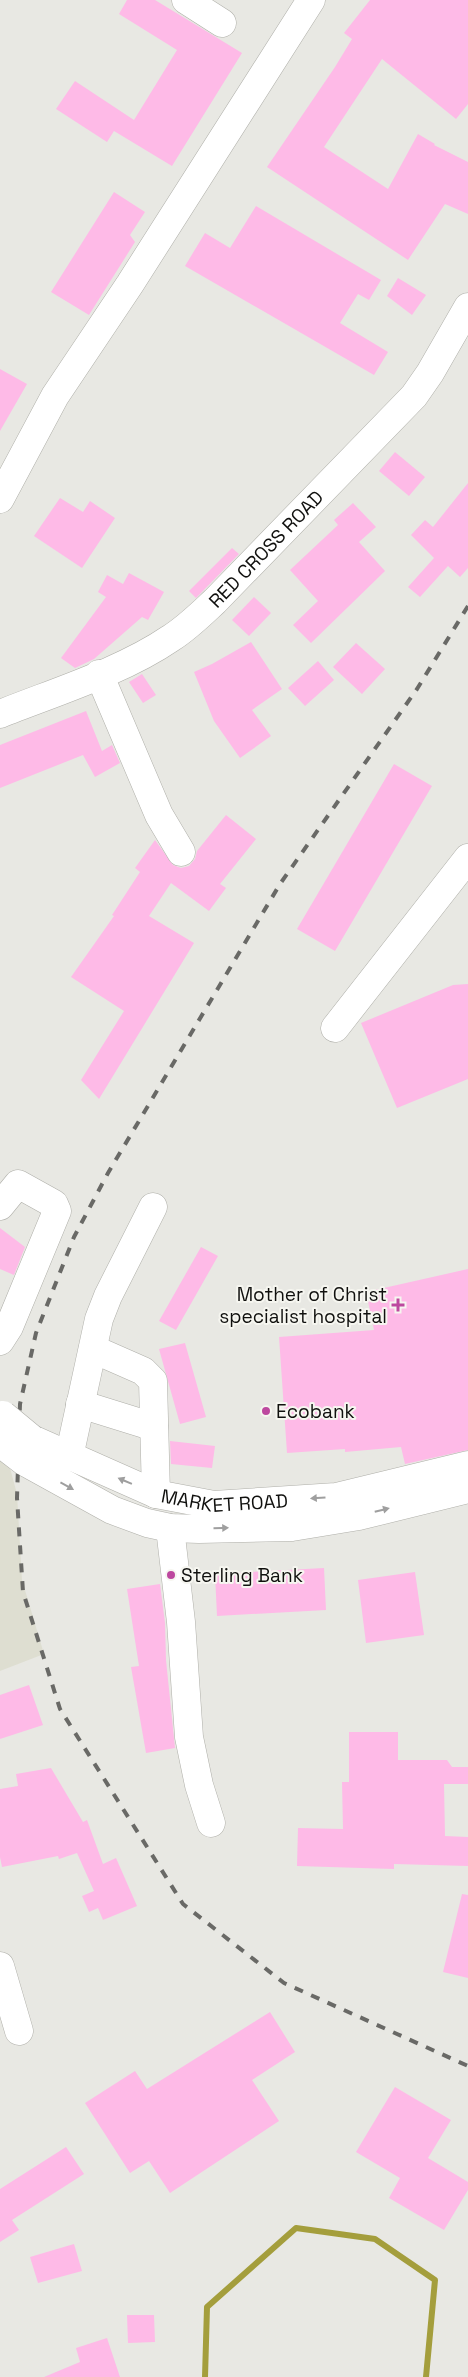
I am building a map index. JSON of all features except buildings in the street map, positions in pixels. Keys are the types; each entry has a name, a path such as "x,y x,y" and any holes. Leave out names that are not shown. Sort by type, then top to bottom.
{"street":[{"path":"186,0 222,23"},
{"path":"0,499 55,396 130,284 311,0"},
{"name":"RED CROSS ROAD","path":"0,714 124,664 172,638 215,601 414,396 430,373 468,307"},
{"path":"99,674 160,816 181,852"},
{"path":"335,1028 468,858"},
{"path":"0,1206 18,1184 54,1204 57,1211 9,1328 0,1341"},
{"path":"69,1456 99,1319 108,1296 152,1207"},
{"path":"93,1349 149,1375 153,1381 156,1494"},
{"path":"80,1404 154,1427"},
{"name":"MARKET ROAD","path":"1,1413 28,1451 112,1510 147,1523 170,1528 292,1526 359,1516 468,1489"},
{"name":"MARKET ROAD","path":"0,1443 28,1451 69,1456 156,1494 214,1505 336,1497 468,1465"},
{"path":"170,1528 181,1622 189,1737 199,1785 211,1823"},
{"path":"0,1966 19,2032"}],"shaded area":[{"path":"0,1456 10,1468 17,1494 22,1580 44,1654 0,1671"}],"waterway":[{"path":"205,2377 207,2307 296,2228 375,2239 435,2280 426,2377"}],"railway":[{"path":"468,606 417,689 280,884 108,1173 74,1237 36,1333 20,1404 17,1498 23,1592 60,1709 183,1904 284,1983 468,2066"}],"place":[{"name":"Mother of Christ specialist hospital","path":"398,1305"},
{"name":"Ecobank","path":"266,1411"},
{"name":"Sterling Bank","path":"171,1575"}]}
